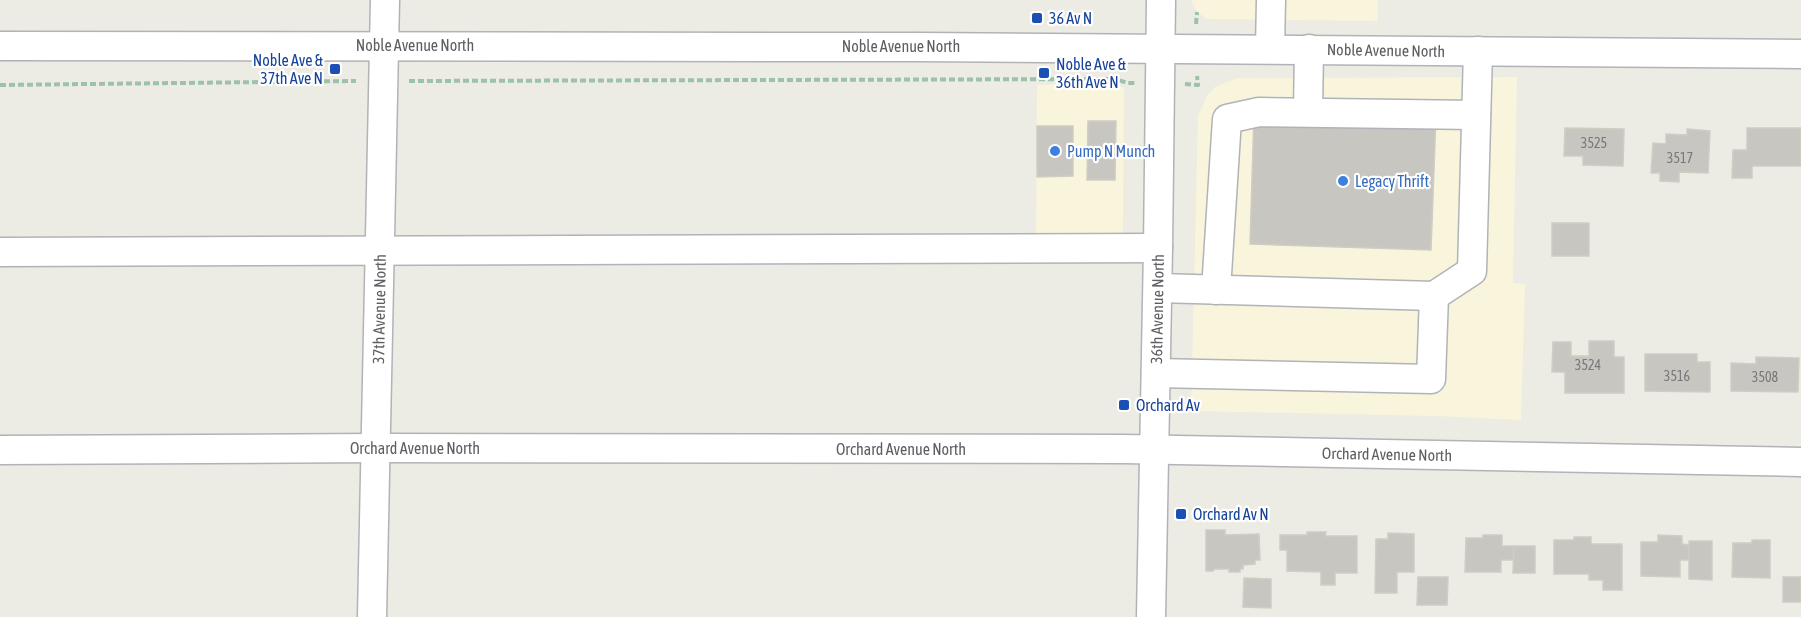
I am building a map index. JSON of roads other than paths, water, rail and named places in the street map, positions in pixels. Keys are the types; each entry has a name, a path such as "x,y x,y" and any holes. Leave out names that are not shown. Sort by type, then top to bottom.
{"street":[{"name":"37th Avenue North","path":"372,617 386,0"},
{"name":"36th Avenue North","path":"1151,617 1161,0"},
{"path":"1270,49 1271,0"},
{"name":"Noble Avenue North","path":"0,46 1159,47 1801,54"},
{"path":"1308,49 1308,112"},
{"path":"1158,288 1434,296 1472,271 1478,51"},
{"path":"1216,290 1227,119 1259,112 1476,115"},
{"path":"0,252 1158,248"},
{"path":"1156,373 1431,379 1434,296"},
{"name":"Orchard Avenue North","path":"0,450 1155,449 1801,462"}],"place":[{"name":"36 Av N","path":"1037,18"},
{"name":"Noble Ave & 37th Ave N","path":"335,69"},
{"name":"Noble Ave & 36th Ave N","path":"1044,73"},
{"name":"Pump N Munch","path":"1055,151"},
{"name":"Legacy Thrift","path":"1343,181"},
{"name":"Orchard Av","path":"1124,405"},
{"name":"Orchard Av N","path":"1181,514"}]}
